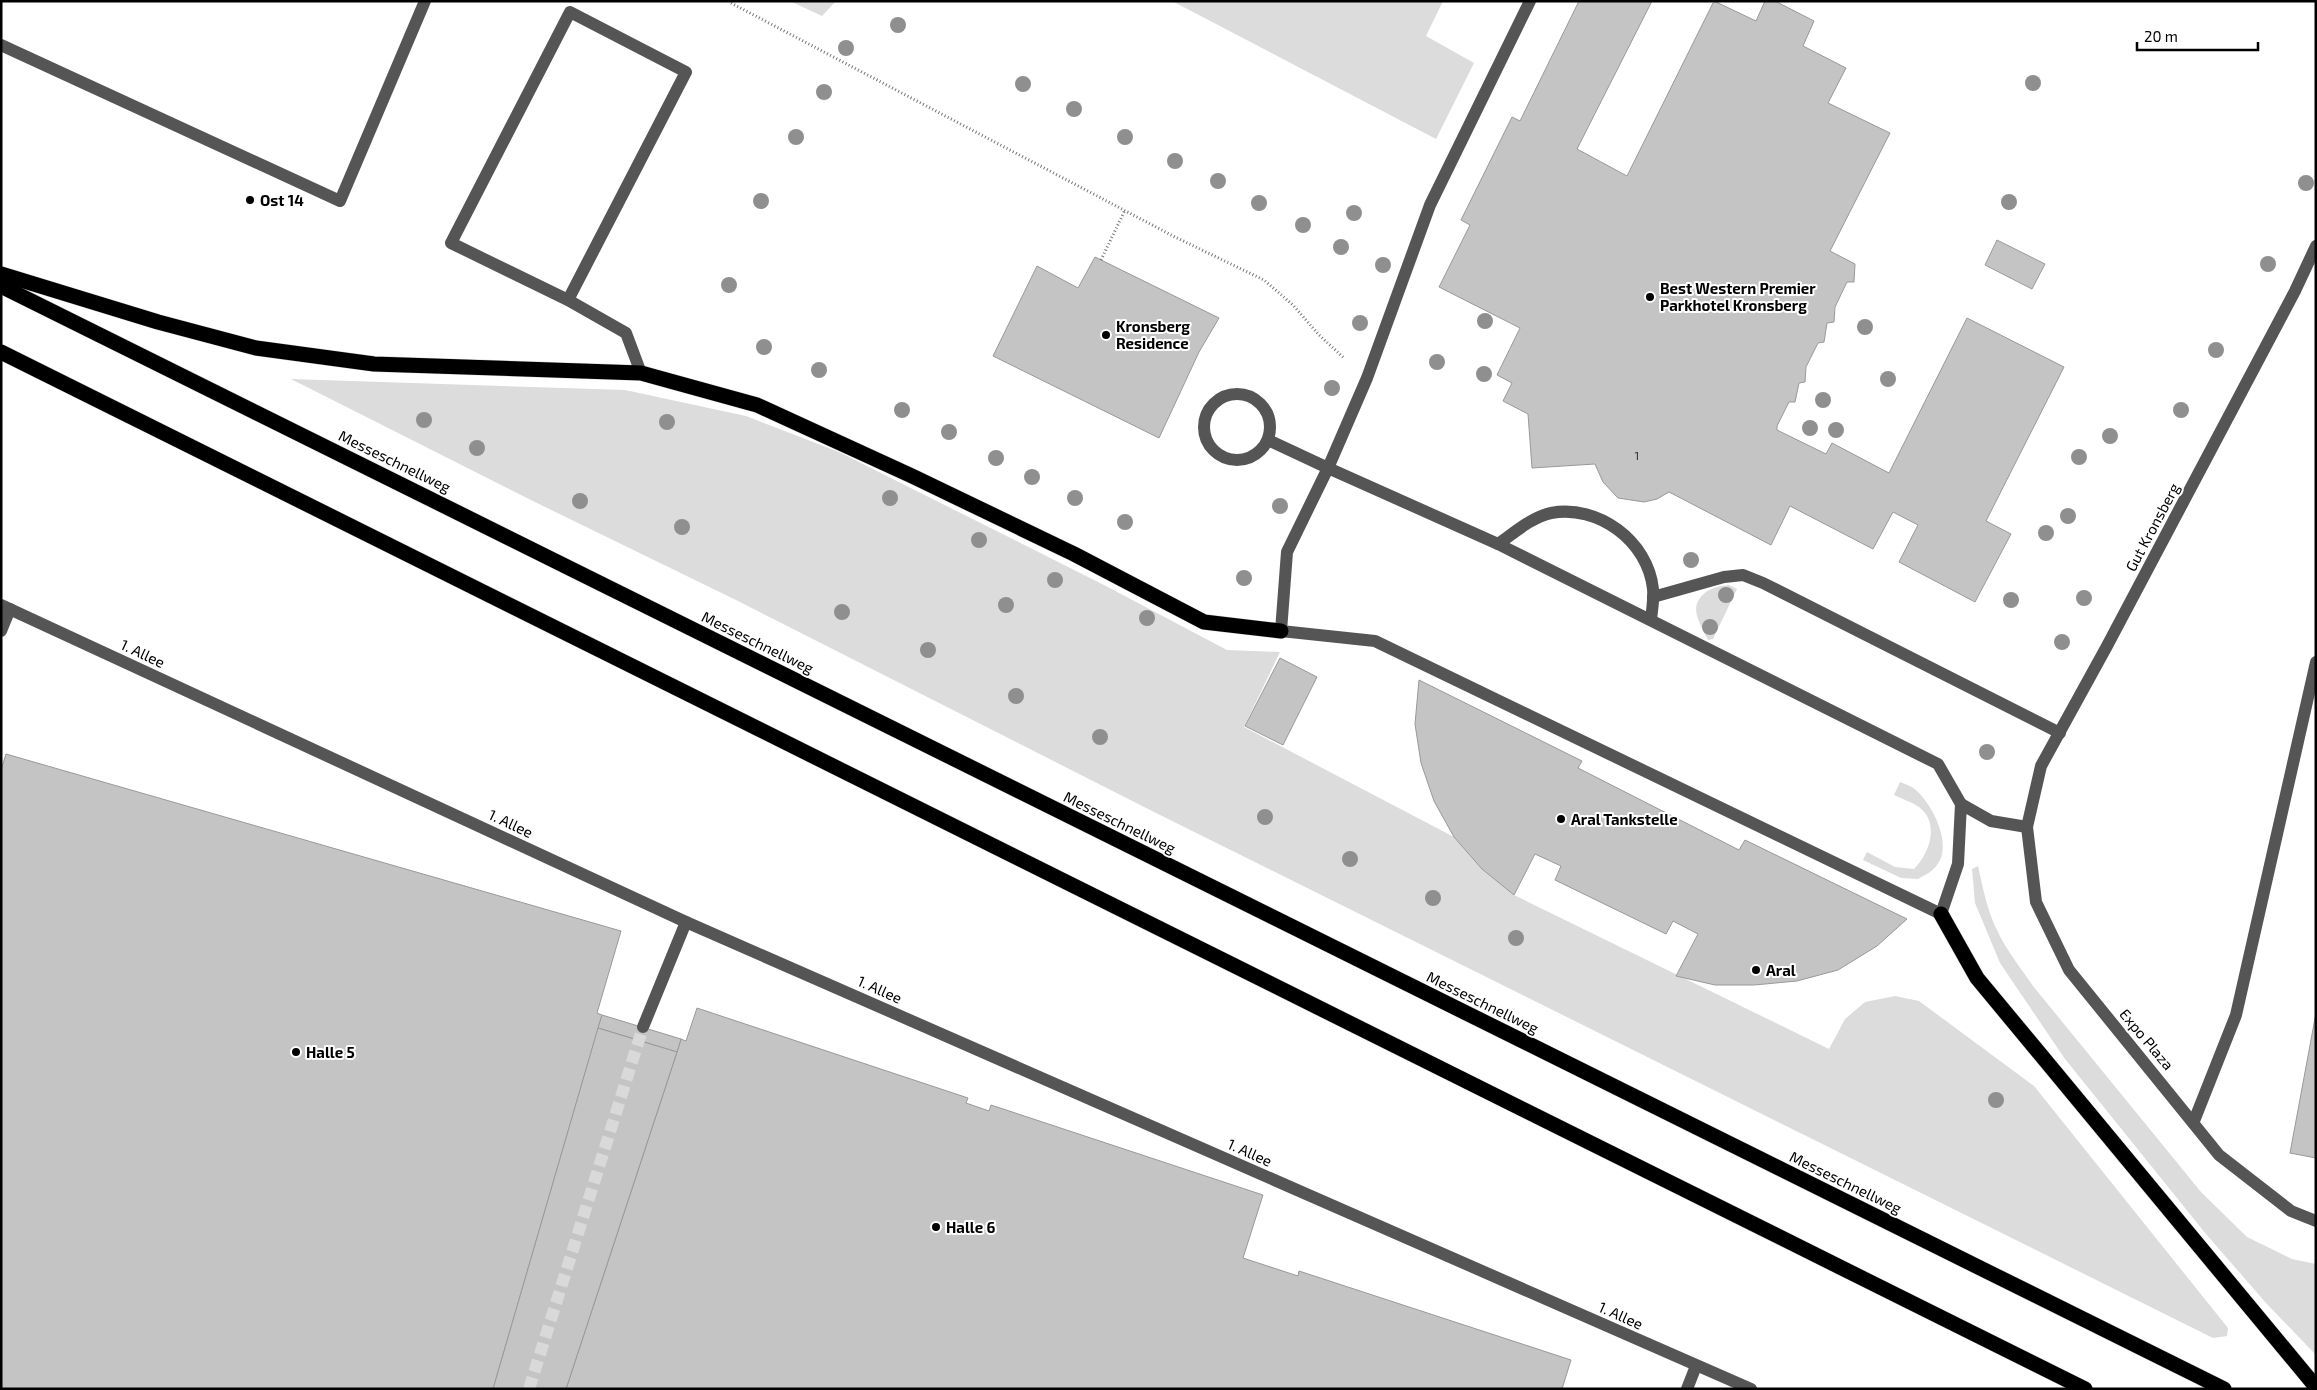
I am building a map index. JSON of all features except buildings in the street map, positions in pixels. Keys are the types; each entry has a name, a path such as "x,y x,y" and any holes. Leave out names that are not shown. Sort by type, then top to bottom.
{"highway":[{"path":"1,274 158,322 256,348 374,364 641,373 757,404 1074,554 1204,622 1281,631"},
{"name":"Messeschnellweg","path":"1,286 2224,1389"},
{"path":"1,352 2085,1389"},
{"path":"1941,914 1977,978 2316,1387"}],"street":[{"path":"1,45 340,201 425,1"},
{"path":"1530,1 1430,205 1367,378 1328,468 1287,552 1281,631 1375,641 1941,914 1958,864 1961,804"},
{"path":"568,300 686,72 570,12 450,243 568,300 626,333 641,373"},
{"name":"Gut Kronsberg","path":"2027,827 2041,766 2290,300 2316,246"},
{"path":"1242,394 1252,397 1267,412 1270,422 1268,440 1260,451 1251,458 1240,460 1228,459 1219,455 1211,447 1205,436 1204,425 1207,414 1213,405 1231,395 1242,394"},
{"path":"1268,440 1498,544 1938,764 1961,804 1990,821 2027,827"},
{"path":"1498,544 1529,523 1550,514 1574,513 1596,518 1616,529 1635,544 1647,567 1653,597 1651,620"},
{"path":"1653,597 1724,577 1742,575 1764,583 2060,733"},
{"path":"1,632 5,607"},
{"name":"1. Allee","path":"5,607 686,922 1751,1389"},
{"path":"2194,1121 2236,1015 2316,662"},
{"name":"Expo Plaza","path":"2027,827 2036,902 2069,970 2219,1154 2291,1212 2316,1221"},
{"path":"643,1027 686,922"},
{"path":"1687,1389 1696,1366"}],"path":[{"path":"731,3 1125,210 1264,280 1293,305 1319,335 1367,378"},
{"path":"1101,260 1125,210"}],"shaded area":[{"path":"790,1 836,1 822,16"},
{"path":"1172,1 1443,1 1426,36 1474,63 1436,139"},
{"path":"291,379 625,390 746,416 839,452 1102,584 1227,650 1280,652 1244,727 1454,837 1482,869 1514,895 1829,1049 1845,1019 1865,1002 1895,996 1919,1001 2034,1086 2228,1328 2227,1336 2213,1338 1156,813 738,601 539,504"},
{"path":"1729,585 1737,589 1713,639 1708,640 1697,615 1697,603 1700,597 1709,590"},
{"path":"1900,782 1913,788 1923,798 1935,816 1942,837 1943,847 1937,865 1918,879 1901,878 1863,860 1867,852 1895,867 1914,869 1928,847 1931,829 1929,821 1919,807 1894,795"},
{"path":"1978,866 1991,915 2014,959 2033,986 2201,1192 2247,1237 2292,1259 2316,1264 2316,1355 2266,1303 2206,1234 2065,1059 2000,963 1975,903 1972,869"}],"tunnel":[{"path":"529,1389 643,1027"}],"place":[{"name":"Ost 14","path":"250,200"},
{"name":"Best Western Premier Parkhotel Kronsberg","path":"1650,297"},
{"name":"Kronsberg Residence","path":"1106,335"},
{"name":"Aral Tankstelle","path":"1561,819"},
{"name":"Aral","path":"1756,970"},
{"name":"Halle 5","path":"296,1052"},
{"name":"Halle 6","path":"936,1227"}]}
